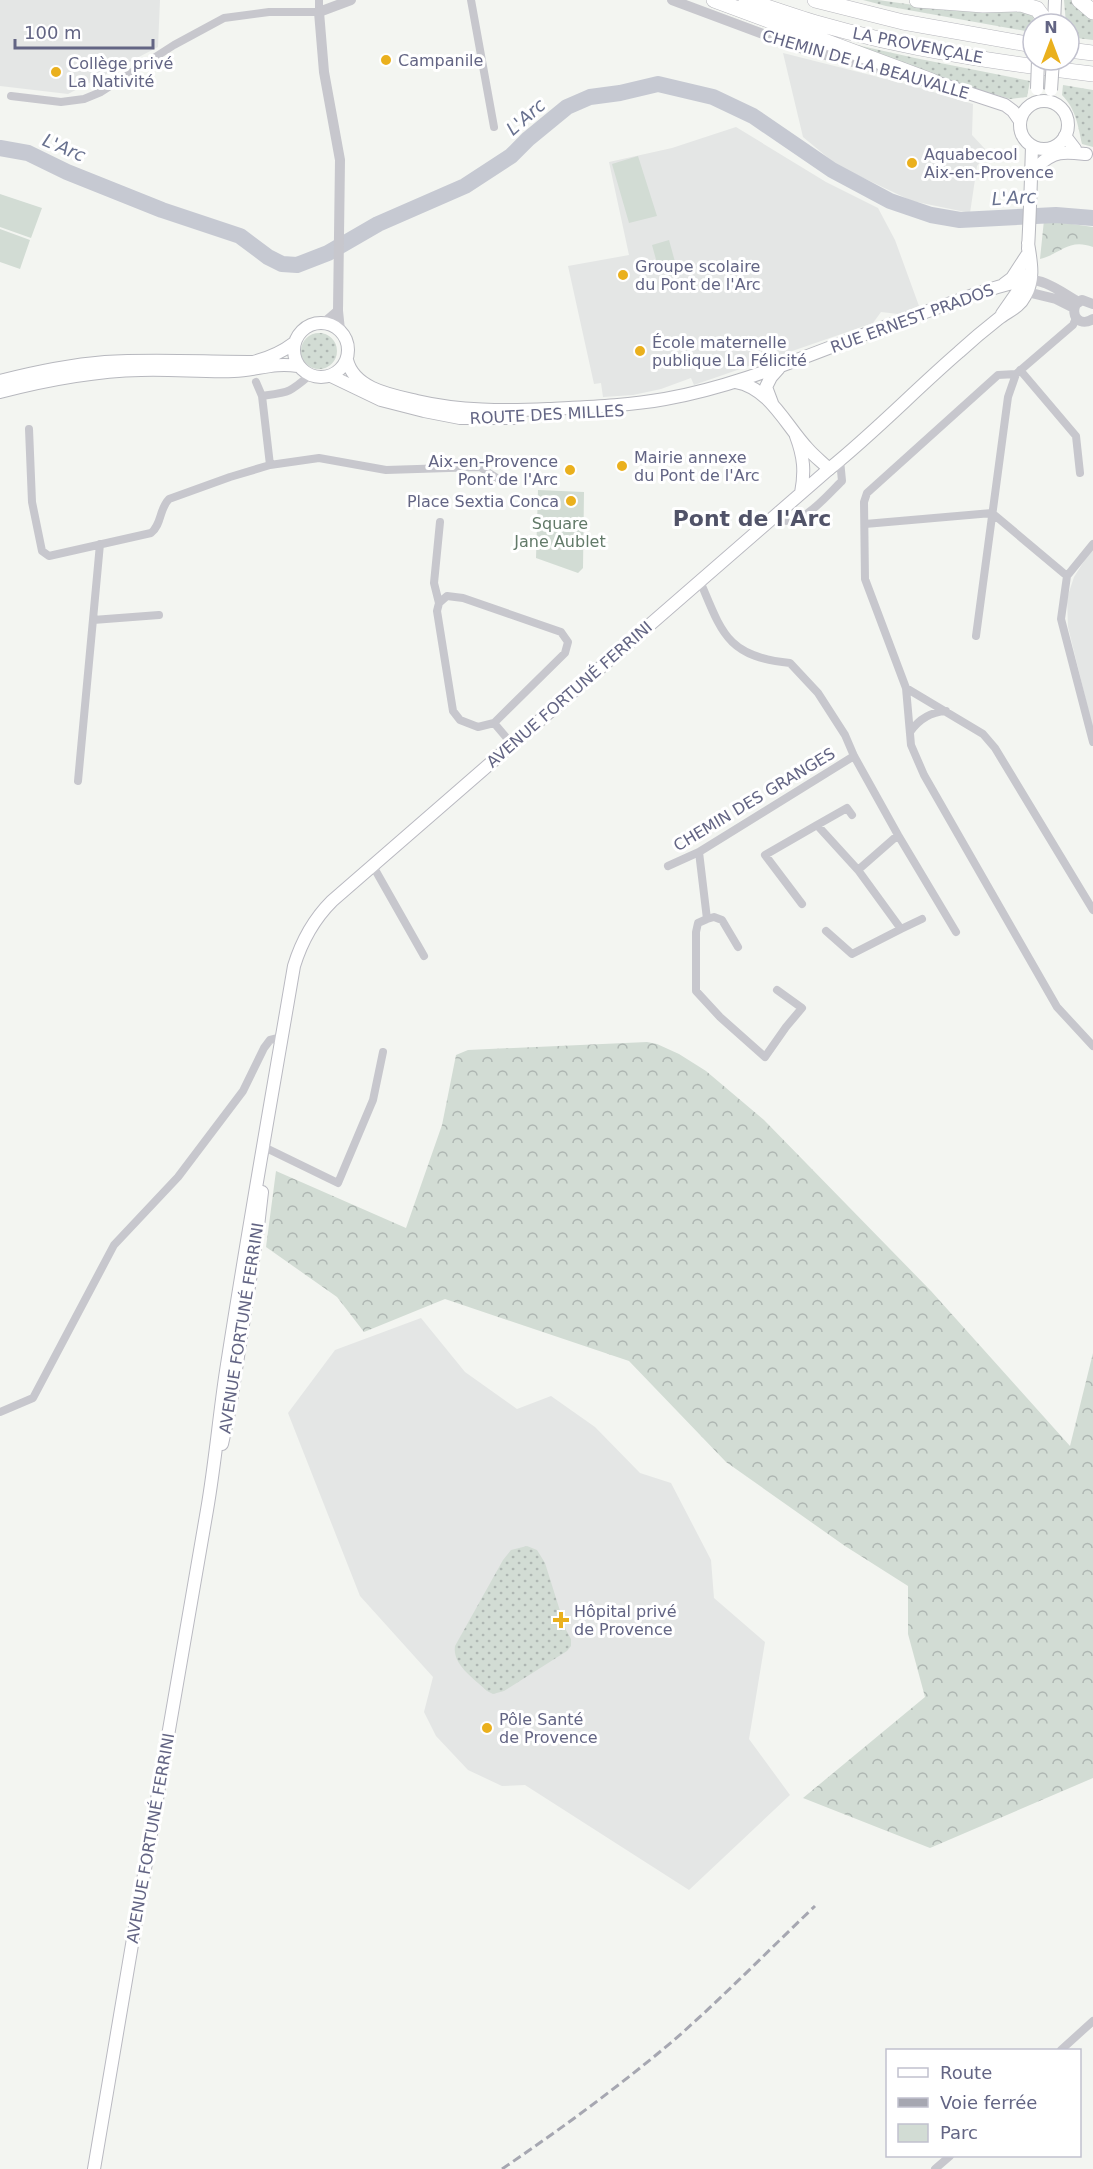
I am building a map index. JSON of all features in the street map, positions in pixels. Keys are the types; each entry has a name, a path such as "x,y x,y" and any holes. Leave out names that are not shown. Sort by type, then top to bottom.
{"highway":[{"path":"714,0 932,81"},
{"name":"LA PROVENÇALE","path":"746,0 826,26 881,40 962,56 1093,74"},
{"name":"LA PROVENÇALE","path":"815,0 903,22 1021,43"},
{"path":"916,0 983,5 1005,2 1030,6 1039,12"},
{"path":"1079,0 1093,12"},
{"path":"962,56 1093,83"}],"main road":[{"path":"1032,189 1030,174 1032,146 1022,136 1020,121 1024,112 1038,95 1038,72"},
{"path":"1027,284 1032,189 1038,166 1068,127 1067,118 1052,96 1053,72"},
{"name":"CHEMIN DE LA BEAUVALLE","path":"932,81 1005,105 1020,121"},
{"path":"1038,95 1052,96"},
{"path":"1032,146 1056,143 1085,154"},
{"path":"1038,166 1055,153 1085,154"},
{"path":"1003,285 1012,278 1028,249"},
{"name":"RUE ERNEST PRADOS","path":"734,386 782,365 1003,285 1027,284"},
{"name":"AVENUE FORTUNÉ FERRINI","path":"94,2169 207,1507 232,1396 258,1226 264,1147 294,966 306,934 327,907 373,866 840,460 958,352 1001,317 1027,284"},
{"path":"0,392 49,380 110,372 237,371 280,363 304,373 320,378 331,376 343,366 346,360 348,349 346,339 340,330 324,322 305,327 298,334 294,343 293,355 304,373"},
{"path":"0,381 35,372 103,362 253,362 268,359 294,343"},
{"name":"ROUTE DES MILLES","path":"346,360 349,369 359,378 383,393 460,409 522,414"},
{"path":"767,400 766,387 771,377 782,365"},
{"name":"ROUTE DES MILLES","path":"331,376 381,400 460,418 612,412 669,404 734,386"},
{"path":"734,386 753,387 767,400 808,450 829,468"},
{"path":"794,432 803,460 801,494"}],"street":[{"path":"319,0 324,72 340,160 338,307 340,330"},
{"path":"11,96 61,102 84,99 100,92 174,45 224,18 269,12 319,12 351,0"},
{"path":"471,0 494,127"},
{"name":"CHEMIN DE LA BEAUVALLE","path":"672,0 806,50 932,81"},
{"path":"1027,284 1076,309 1082,322 1092,321"},
{"path":"976,636 1008,397 1018,372 1073,325 1076,309 1086,300 1093,304"},
{"path":"324,322 338,307"},
{"path":"1018,372 1076,436 1080,473"},
{"path":"1018,372 998,375 867,493 864,502 865,579 906,688 911,745 924,775 1057,1007 1093,1046"},
{"path":"262,396 289,392 297,388 304,373"},
{"path":"256,382 262,396 270,465"},
{"path":"29,429 32,502 42,551 49,556 151,533 158,528 163,505 169,499 270,465 319,458 386,470 480,467 497,478"},
{"path":"775,517 784,521 794,521 809,512 842,481 840,460"},
{"path":"865,524 992,513 1067,576"},
{"path":"440,522 434,583 440,603"},
{"path":"78,781 100,544"},
{"path":"1093,544 1067,576 1061,619 1093,742"},
{"name":"CHEMIN DES GRANGES","path":"700,581 719,628 736,647 768,661 790,663 818,693 845,735 854,756 898,835 956,932"},
{"path":"447,596 463,598 561,632 568,642 565,653 494,723 478,727 460,720 453,711 437,611 440,603 447,596"},
{"path":"93,620 159,615"},
{"path":"906,688 983,734 995,748 1093,910"},
{"path":"910,732 916,722 934,712 946,711"},
{"path":"494,723 511,744"},
{"name":"CHEMIN DES GRANGES","path":"668,866 699,852 854,756"},
{"path":"802,904 765,855 847,808 852,815"},
{"path":"817,825 858,870 901,929"},
{"path":"858,870 898,835"},
{"path":"699,852 707,919"},
{"path":"373,866 424,956"},
{"path":"738,947 722,920 714,917 698,923 696,991 720,1017 765,1057 802,1008 777,990"},
{"path":"826,931 852,954 922,920"},
{"path":"0,1412 33,1398 114,1245 178,1177 243,1091 264,1048 270,1041 282,1037"},
{"path":"264,1147 338,1183 373,1100 383,1052"},
{"path":"1062,2049 1093,2021"},
{"path":"935,2169 949,2157"}],"shaded area":[{"path":"0,0 160,0 158,47 68,94 0,86"},
{"path":"783,53 910,85 973,104 972,135 985,149 985,155 977,166 970,213 912,201 838,166 803,137"},
{"path":"736,127 826,182 878,208 895,240 919,306 898,314 881,312 873,323 694,385 691,378 661,389 633,395 603,397 601,383 594,384 568,266 629,255 609,162 672,148"},
{"path":"1093,547 1093,729 1068,627 1067,598 1074,577"},
{"name":"Hôpital privé de Provence","path":"421,1318 465,1372 517,1409 551,1396 595,1427 640,1473 671,1483 711,1560 714,1598 765,1642 749,1739 790,1795 689,1890 525,1785 502,1786 468,1770 436,1736 424,1712 433,1677 360,1596 288,1413 335,1350"}],"green space":[{"path":"863,0 1025,12 1021,12 1021,30"},
{"path":"1064,0 1073,0 1093,16 1093,40 1081,38 1081,12 1065,12"},
{"path":"826,38 1030,81 1027,97 1010,99 920,72"},
{"path":"1063,85 1093,90 1093,147 1082,144 1078,124 1067,100 1062,95"},
{"path":"638,156 657,216 629,223 612,164"},
{"path":"0,194 42,208 31,238 0,227"},
{"path":"1044,220 1093,227 1093,247 1077,244 1040,259"},
{"path":"0,229 30,240 20,269 0,262"},
{"path":"669,240 677,269 660,274 652,245"},
{"path":"319,333 332,338 337,351 332,364 319,369 306,364 301,351 306,338"},
{"name":"Square Jane Aublet","path":"538,490 584,492 583,568 578,573 536,558"},
{"path":"647,1042 679,1054 706,1071 764,1120 931,1291 1070,1446 1093,1353 1093,1778 930,1848 803,1798 925,1697 908,1634 908,1586 845,1546 726,1462 629,1361 445,1299 364,1332 337,1297 266,1247 276,1171 406,1228 442,1125 456,1055 468,1050"},
{"path":"527,1546 537,1550 545,1563 566,1630 571,1639 571,1646 567,1651 504,1691 493,1694 487,1691 461,1665 455,1653 455,1646 503,1560 511,1550"}],"waterway":[{"name":"L'Arc","path":"0,148 28,153 67,172 162,210 240,236 268,257 282,264 297,265 328,253 378,224 465,186 511,156 567,107 590,97 658,84 713,97 753,116 832,170 890,201 931,215 960,220 1056,215 1093,218"}],"railway":[{"path":"502,2169 589,2107 673,2041 815,1906"}],"place":[{"name":"Campanile","path":"386,60"},
{"name":"Collège privé La Nativité","path":"56,72"},
{"name":"Aquabecool Aix-en-Provence","path":"912,163"},
{"name":"Groupe scolaire du Pont de l'Arc","path":"623,275"},
{"name":"École maternelle publique La Félicité","path":"640,351"},
{"name":"Mairie annexe du Pont de l'Arc","path":"622,466"},
{"name":"Aix-en-Provence Pont de l'Arc","path":"570,470"},
{"name":"Place Sextia Conca","path":"571,501"},
{"name":"Hôpital privé de Provence","path":"561,1620"},
{"name":"Pôle Santé de Provence","path":"487,1728"}],"district":[{"name":"Pont de l'Arc","path":"752,518"}]}
